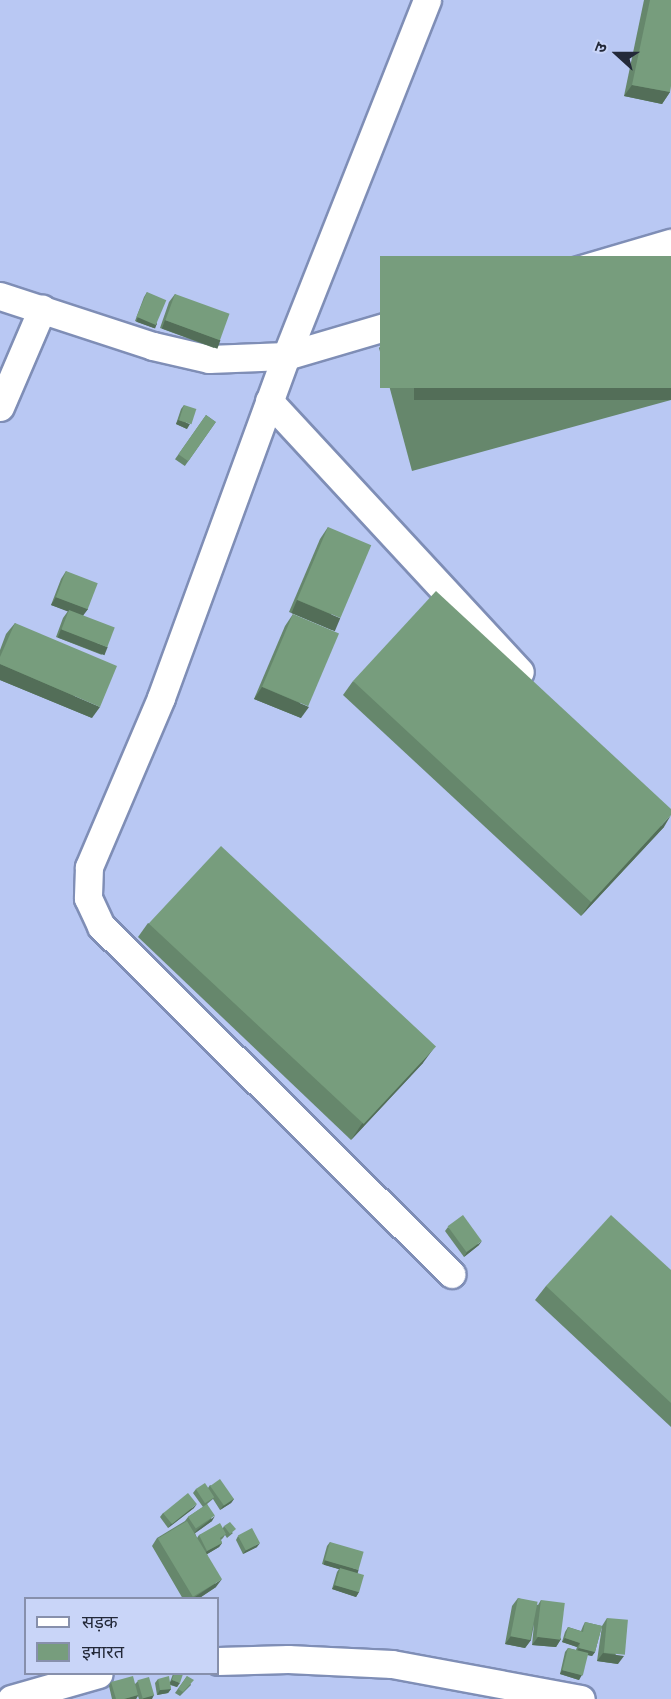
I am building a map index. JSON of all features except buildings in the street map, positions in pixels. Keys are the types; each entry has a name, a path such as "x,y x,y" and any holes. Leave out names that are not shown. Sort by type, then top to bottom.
{"lane":[{"path":"427,0 269,400 160,698 89,867 88,897 101,926 452,1274"},
{"path":"0,296 153,346 209,359 286,356 671,243"},
{"path":"0,406 42,309"},
{"path":"269,400 539,690"},
{"path":"219,1661 288,1659 392,1664 581,1699"},
{"path":"11,1699 95,1675"}]}
